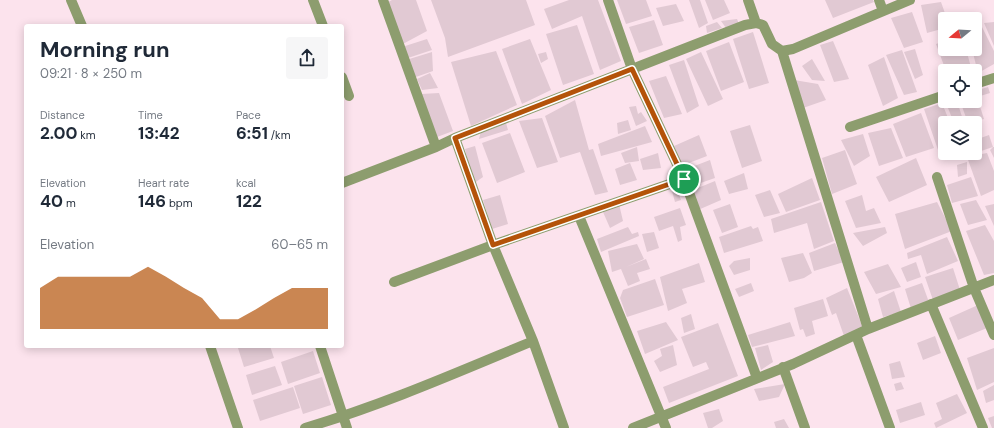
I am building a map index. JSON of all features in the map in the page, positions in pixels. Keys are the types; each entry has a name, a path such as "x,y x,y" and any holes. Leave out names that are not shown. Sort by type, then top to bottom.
{"street":[{"path":"71,0 81,24"},
{"path":"313,0 322,24"},
{"path":"383,0 436,147"},
{"path":"608,0 632,69 684,179 757,378"},
{"path":"748,0 756,23"},
{"path":"879,0 883,11"},
{"path":"782,51 793,49 910,0"},
{"path":"344,182 745,25 756,23 763,26 772,44 782,51 868,329"},
{"path":"982,82 994,78"},
{"path":"344,82 349,96"},
{"path":"850,127 938,97"},
{"path":"455,138 493,245 534,342 564,428"},
{"path":"936,177 974,288 994,334"},
{"path":"394,282 493,245 684,179"},
{"path":"579,216 666,428"},
{"path":"633,428 757,378 868,329 994,280"},
{"path":"931,304 983,428"},
{"path":"856,335 890,428"},
{"path":"304,428 343,417 402,395 534,342"},
{"path":"211,348 238,428"},
{"path":"321,348 347,428"},
{"path":"783,367 805,428"}],"building":[{"path":"392,0 416,0 427,31 401,45 386,3"},
{"path":"431,0 526,0 535,25 448,57 445,38"},
{"path":"569,0 598,0 621,61 600,70 582,16 552,29 544,9"},
{"path":"617,0 646,0 652,16 626,24"},
{"path":"689,0 700,0 708,23 699,28"},
{"path":"705,0 724,0 730,13 713,20"},
{"path":"825,0 873,0 874,2 833,18"},
{"path":"941,2 945,12 938,12 938,30 927,33 921,5"},
{"path":"676,4 684,21 663,26 656,8"},
{"path":"912,12 923,42 904,48 891,18"},
{"path":"737,19 739,24 726,28 721,21"},
{"path":"654,20 663,45 639,53 629,27"},
{"path":"717,22 722,28 707,33 706,26"},
{"path":"994,22 994,46 984,23"},
{"path":"577,25 594,74 563,85 546,34"},
{"path":"982,27 994,51 994,64 982,71 982,64 976,64 974,56 982,56"},
{"path":"753,32 769,83 749,89 733,39"},
{"path":"427,39 432,50 405,59 402,47"},
{"path":"530,39 551,90 522,104 502,49"},
{"path":"833,41 849,79 834,82 820,45"},
{"path":"729,42 744,82 721,91 706,51"},
{"path":"915,49 923,75 915,79 904,52"},
{"path":"902,50 917,92 904,95 886,55"},
{"path":"496,51 517,105 471,126 451,62"},
{"path":"432,52 433,71 413,78 406,60"},
{"path":"546,52 548,59 541,63 538,54"},
{"path":"701,52 723,99 708,106 686,59"},
{"path":"940,56 968,56 970,64 943,64"},
{"path":"884,57 898,98 883,106 868,65"},
{"path":"812,59 825,81 812,80 802,66"},
{"path":"684,60 699,106 687,113 669,65"},
{"path":"430,73 438,88 422,90 417,79"},
{"path":"666,76 682,114 664,118 649,81"},
{"path":"794,80 818,84 826,100 803,108"},
{"path":"988,87 990,93 982,95 982,89"},
{"path":"439,93 453,131 437,137 421,94"},
{"path":"575,100 589,150 593,149 608,192 595,195 580,152 560,158 545,116"},
{"path":"938,104 938,108 944,108 947,116 938,116 938,150 924,109"},
{"path":"636,106 638,114 641,112 647,121 636,126 629,107"},
{"path":"948,108 959,108 962,116 951,116"},
{"path":"963,108 980,108 984,119 982,120 982,116 965,116"},
{"path":"921,113 934,148 906,157 893,124"},
{"path":"542,118 558,162 537,168 519,121"},
{"path":"628,120 631,130 618,134 617,123"},
{"path":"506,123 508,130 479,139 481,131"},
{"path":"750,125 762,161 742,168 730,131"},
{"path":"645,126 652,142 601,156 598,144"},
{"path":"891,128 903,158 879,166 868,133"},
{"path":"510,133 525,172 497,183 482,143"},
{"path":"863,134 870,156 854,166 841,140"},
{"path":"699,135 707,156 681,166 674,146"},
{"path":"989,135 993,147 982,151 982,138"},
{"path":"475,146 483,177 473,184 465,149"},
{"path":"637,147 639,161 625,163 621,153"},
{"path":"994,147 994,158 990,150"},
{"path":"845,150 857,184 832,194 822,158"},
{"path":"658,153 661,168 643,170 640,159"},
{"path":"987,153 994,171 994,190 981,196 968,160 982,160 982,154"},
{"path":"916,158 927,185 889,202 876,177"},
{"path":"710,160 715,178 689,187 684,170"},
{"path":"967,162 967,174 958,177 957,165"},
{"path":"630,163 637,180 620,185 615,169"},
{"path":"744,173 748,189 729,194 724,181"},
{"path":"971,177 978,196 952,203 947,185"},
{"path":"812,178 820,200 786,212 778,194"},
{"path":"715,181 721,200 698,210 693,190"},
{"path":"677,189 681,200 675,202 672,191"},
{"path":"770,190 780,213 764,217 755,195"},
{"path":"500,195 508,224 492,229 483,200"},
{"path":"862,195 866,211 874,208 881,223 856,228 845,201"},
{"path":"976,200 987,220 968,225 960,204"},
{"path":"821,202 834,241 814,249 807,223 774,233 771,219"},
{"path":"937,202 952,231 905,249 895,214"},
{"path":"619,204 623,221 610,228 603,212"},
{"path":"730,204 738,227 722,233 713,210"},
{"path":"994,204 994,226 985,206"},
{"path":"680,208 686,225 680,227 682,240 678,242 673,226 659,231 654,217"},
{"path":"985,225 994,241 994,273 984,275 966,231"},
{"path":"751,226 753,229 758,227 763,241 724,253 719,237"},
{"path":"628,227 632,234 638,232 639,236 601,252 597,239"},
{"path":"885,227 887,233 863,246 853,233"},
{"path":"654,232 659,248 647,252 642,234"},
{"path":"947,237 958,261 927,274 921,255 908,259 907,253"},
{"path":"835,243 844,262 814,271 809,253"},
{"path":"637,244 644,259 626,267 646,259 650,269 637,273 640,281 628,286 621,269 612,272 608,251"},
{"path":"803,253 812,273 804,278 789,282 781,258"},
{"path":"750,258 750,270 734,275 729,266 734,261"},
{"path":"916,262 921,277 907,282 901,268"},
{"path":"699,263 705,282 682,289 687,303 668,311 660,277"},
{"path":"888,264 901,287 876,294 864,272"},
{"path":"953,268 961,293 934,303 925,277"},
{"path":"655,279 664,305 627,317 620,298 623,290"},
{"path":"751,283 754,291 739,297 735,289"},
{"path":"922,283 930,305 912,312 905,289"},
{"path":"847,288 863,328 844,336 836,313 832,315 826,298"},
{"path":"894,291 901,312 883,317 878,299"},
{"path":"823,299 828,316 812,321 815,334 806,337 803,329 800,330 794,308"},
{"path":"978,305 987,328 958,340 949,318"},
{"path":"691,314 695,329 684,333 681,318"},
{"path":"666,322 678,340 645,354 637,331"},
{"path":"790,322 795,336 752,347 748,335"},
{"path":"718,323 738,376 669,403 663,387 709,369 706,362 693,367 681,337"},
{"path":"935,336 941,353 923,360 917,343"},
{"path":"673,345 677,365 660,372 654,361 662,356 660,349"},
{"path":"768,345 773,362 761,370 755,348"},
{"path":"238,348 271,348 274,358 244,367"},
{"path":"994,348 994,382 977,390 967,358"},
{"path":"313,351 320,373 288,384 281,362"},
{"path":"900,361 905,377 892,379 889,364"},
{"path":"275,366 282,385 252,395 246,375"},
{"path":"322,377 331,405 303,414 294,386"},
{"path":"901,382 904,389 896,391 894,384"},
{"path":"785,384 779,397 759,401 754,389"},
{"path":"994,385 994,400 986,403 983,391"},
{"path":"293,387 300,408 260,421 253,400"},
{"path":"957,394 967,413 936,428 934,423 942,419 936,403"},
{"path":"921,402 925,415 900,423 896,410"},
{"path":"719,409 723,421 712,428 708,428 703,413"},
{"path":"994,416 994,428 992,428 988,418"},
{"path":"784,419 789,428 776,428 774,422"}],"route":[{"path":"632,69 684,179 493,245 455,138 632,69"}]}
